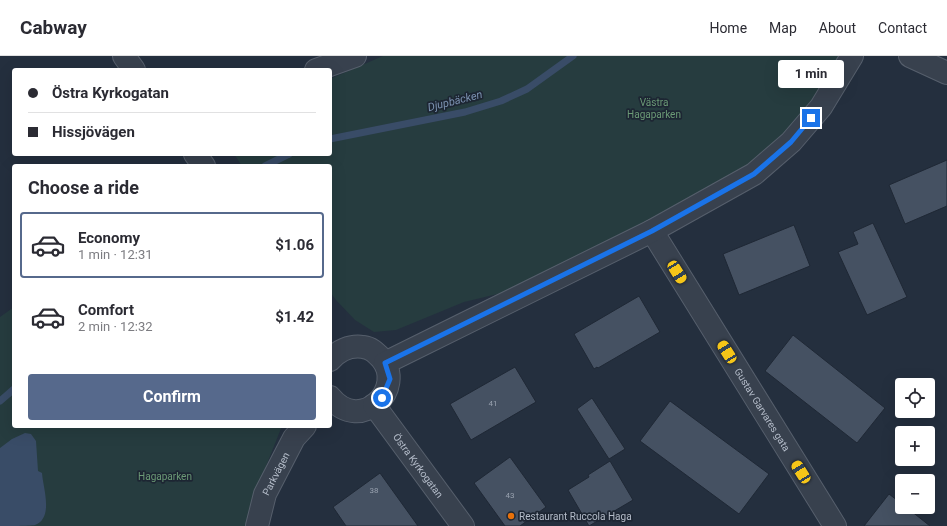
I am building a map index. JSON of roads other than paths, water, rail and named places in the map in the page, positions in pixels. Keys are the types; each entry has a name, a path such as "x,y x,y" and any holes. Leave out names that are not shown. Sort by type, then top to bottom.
{"street":[{"path":"124,56 133,68"},
{"path":"322,68 355,56"},
{"path":"385,363 652,231 754,174 791,142 821,107 852,56"},
{"path":"910,56 947,73"},
{"name":"Gustav Garvares gata","path":"652,231 835,526"},
{"path":"332,352 351,346 364,347 374,351 385,363 390,379 382,398 362,412 352,411 332,402"},
{"name":"Östra Kyrkogatan","path":"374,405 463,526"},
{"name":"Parkvägen","path":"257,526 265,494 294,438 303,428"}],"water":[{"path":"25,433 31,434 36,441 38,471 42,473 46,509 41,521 35,525 0,526 0,448 12,439"}],"waterway":[{"name":"Djupbäcken","path":"332,139 465,112 501,101 527,89 573,56"},
{"name":"Djupbäcken","path":"269,164 285,156"},
{"name":"Djupbäcken","path":"0,401 12,391"}],"place":[{"name":"Restaurant Ruccola Haga","path":"511,516"}],"park label":[{"name":"Västra Hagaparken","path":"654,108"},
{"name":"Hagaparken","path":"165,476"}]}
